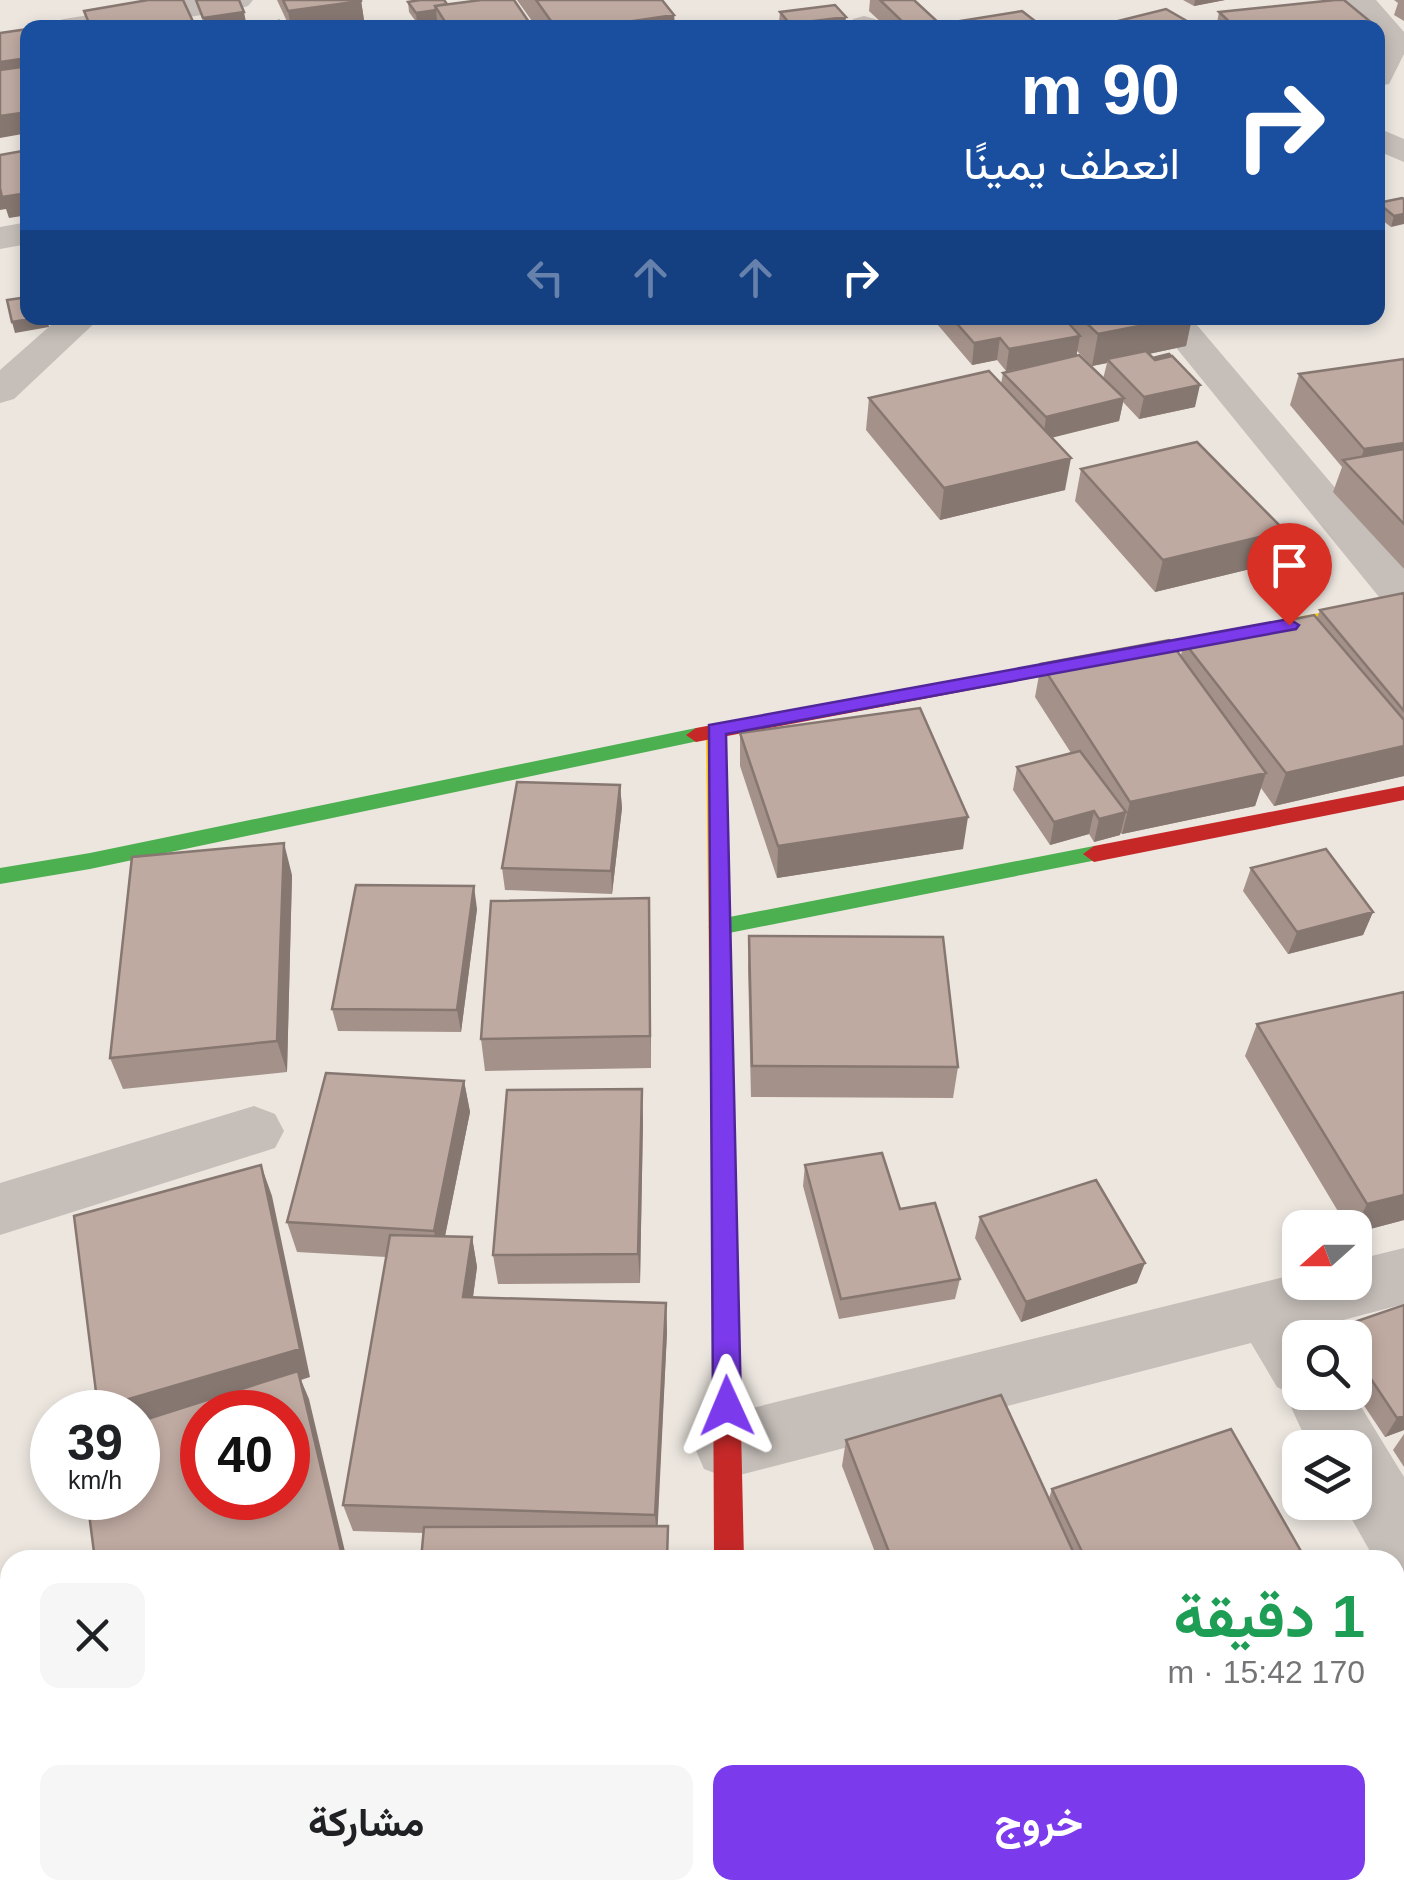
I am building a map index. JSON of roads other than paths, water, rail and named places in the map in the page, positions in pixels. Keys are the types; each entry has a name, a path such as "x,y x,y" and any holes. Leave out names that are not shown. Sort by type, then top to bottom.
{"street":[{"path":"114,20 238,0"},
{"path":"1360,0 1378,20"},
{"path":"1385,28 1394,45 1385,63"},
{"path":"0,391 72,325"},
{"path":"0,876 90,861 716,730 1404,601 1177,325"},
{"path":"716,730 730,1550"},
{"path":"719,928 1404,793"},
{"path":"0,1208 254,1132"},
{"path":"728,1446 1404,1276"},
{"path":"1267,1310 1282,1335"},
{"path":"1372,1489 1404,1544"}]}
